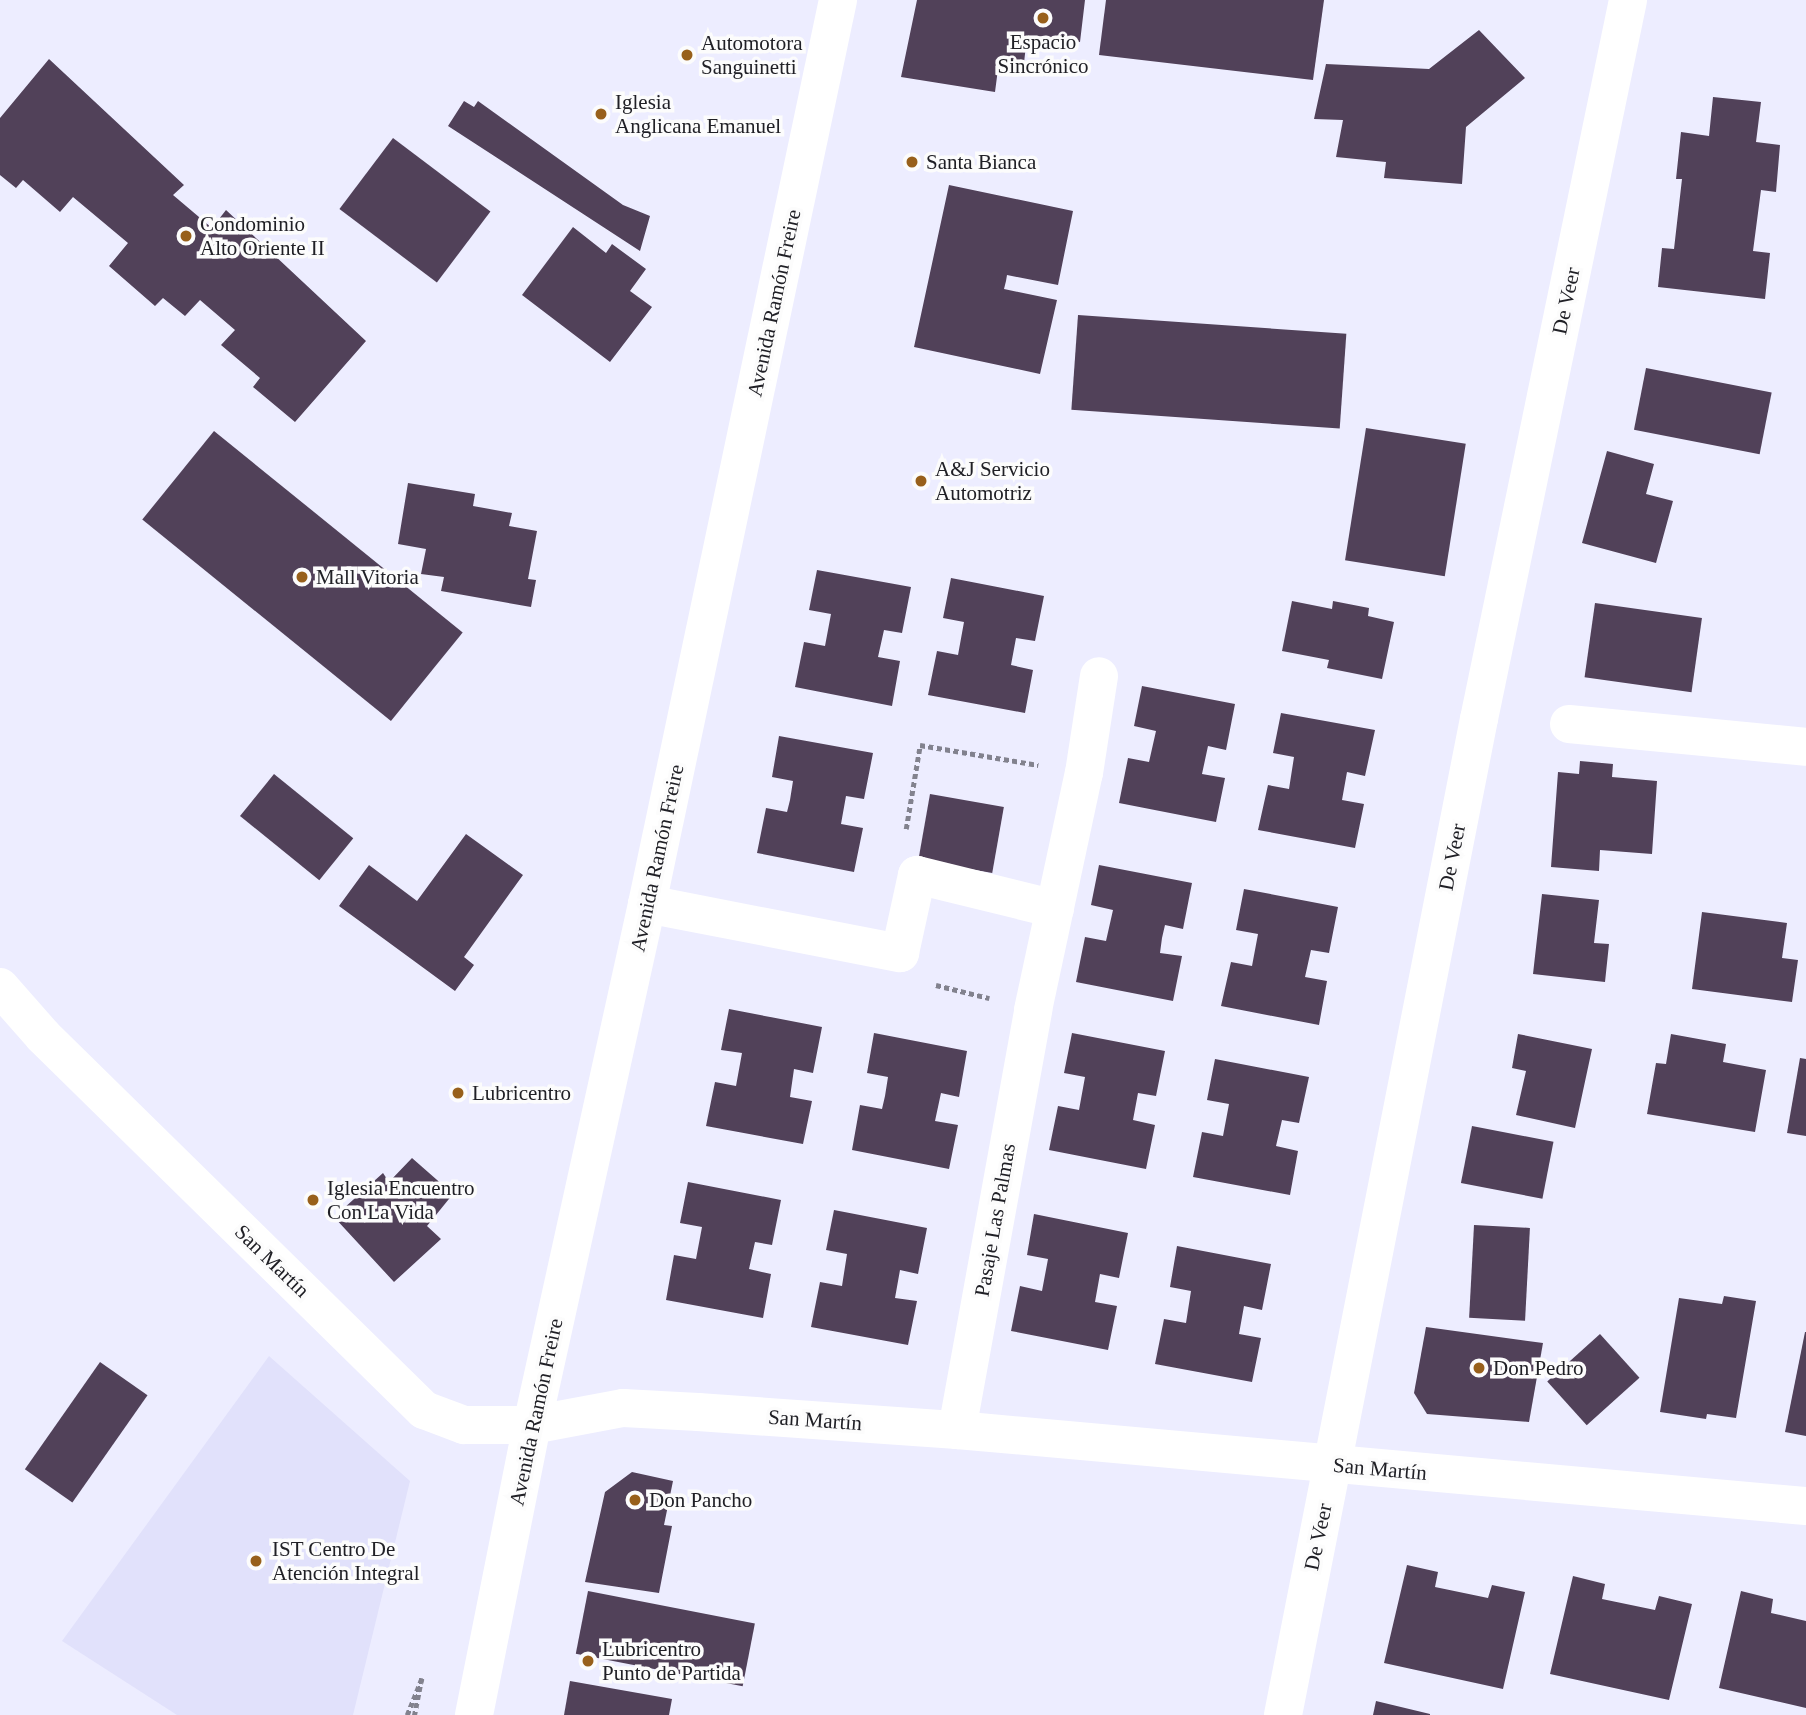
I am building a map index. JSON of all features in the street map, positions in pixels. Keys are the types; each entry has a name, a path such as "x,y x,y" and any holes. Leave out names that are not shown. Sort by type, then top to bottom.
{"street":[{"name":"Avenida Ramón Freire","path":"474,1715 532,1425 647,904 838,0"},
{"name":"De Veer","path":"1283,1715 1479,719 1628,0"},
{"name":"Pasaje Las Palmas","path":"957,1430 1033,1010 1084,774 1099,676"},
{"path":"1569,724 1806,747"},
{"path":"647,904 900,953 917,875 1055,909"},
{"name":"San Martín","path":"0,987 43,1036 424,1410 464,1425 532,1425 623,1408 957,1430 1806,1506"}],"path":[{"path":"917,875 901,857 920,745 1084,774"},
{"path":"900,953 925,982 1033,1010"},
{"path":"407,1715 422,1678 415,1715"}],"shaded area":[{"name":"IST Centro De Atención Integral","path":"269,1356 410,1481 353,1715 177,1715 62,1641"}],"building":[{"path":"917,0 1085,0 1080,42 1027,36 1023,72 998,69 995,92 901,77"},
{"path":"1106,0 1324,0 1313,80 1099,55"},
{"path":"1479,30 1525,78 1466,127 1462,184 1384,178 1386,162 1336,157 1343,120 1314,119 1326,64 1429,69"},
{"name":"Condominio Alto Oriente II","path":"49,59 184,185 173,195 212,228 226,210 366,341 295,422 253,387 260,378 221,345 235,330 200,300 185,316 163,298 155,306 109,266 128,243 73,197 60,212 23,180 16,188 0,175 0,118"},
{"path":"1713,97 1761,102 1756,142 1780,145 1776,192 1761,190 1753,251 1770,253 1765,299 1658,287 1662,248 1674,249 1682,179 1676,179 1681,132 1709,136"},
{"path":"464,101 474,107 478,101 623,205 650,216 640,251 448,126"},
{"path":"393,138 490,211 437,282 339,209"},
{"path":"949,185 1073,211 1058,285 1007,275 1004,289 1057,300 1040,374 914,347"},
{"path":"573,227 606,253 612,244 646,269 630,291 652,307 610,362 522,295"},
{"path":"1078,315 1346,334 1340,429 1071,410"},
{"path":"1646,368 1772,392 1760,454 1634,430"},
{"path":"1366,428 1466,444 1445,576 1345,560"},
{"name":"Mall Vitoria","path":"214,431 463,632 391,721 142,520"},
{"path":"1607,451 1654,464 1646,494 1673,501 1656,563 1582,543"},
{"path":"408,483 475,494 473,506 512,513 509,526 537,531 528,579 536,580 531,607 441,591 444,577 421,574 426,549 398,544"},
{"path":"817,570 911,587 902,633 884,630 878,657 900,661 892,706 795,687 804,642 825,646 831,614 809,610"},
{"path":"951,578 1044,596 1035,641 1016,638 1011,665 1033,670 1025,713 928,695 937,651 958,655 964,622 943,618"},
{"path":"1292,601 1332,609 1333,601 1369,608 1368,616 1394,622 1382,679 1327,668 1329,660 1282,651"},
{"path":"1595,603 1702,618 1692,692 1585,677"},
{"path":"1142,686 1235,704 1226,750 1208,746 1202,774 1225,778 1216,822 1119,803 1128,758 1149,762 1156,731 1134,726"},
{"path":"1281,713 1375,730 1365,776 1347,772 1342,800 1364,804 1355,848 1258,830 1268,785 1289,789 1294,757 1273,753"},
{"path":"779,736 873,753 864,799 846,796 841,824 863,828 854,872 757,853 766,808 787,812 790,800 793,781 772,777"},
{"path":"1580,761 1613,764 1612,777 1657,781 1652,854 1600,850 1599,871 1551,867 1558,772 1579,774"},
{"path":"274,774 353,838 319,880 240,816"},
{"path":"930,794 1004,807 992,873 918,860"},
{"path":"466,834 523,875 464,957 474,965 455,991 339,906 369,865 417,901"},
{"path":"1099,865 1192,883 1183,929 1165,925 1162,938 1160,953 1182,956 1173,1001 1076,982 1085,937 1106,941 1113,910 1091,905"},
{"path":"1244,889 1338,907 1329,953 1311,950 1305,977 1327,981 1319,1025 1221,1006 1231,962 1252,966 1258,934 1236,930"},
{"path":"1542,894 1599,900 1594,943 1609,944 1605,982 1533,974"},
{"path":"1702,912 1787,923 1782,958 1798,960 1792,1002 1692,989"},
{"path":"729,1009 822,1027 813,1073 794,1069 790,1097 812,1101 803,1144 706,1126 715,1082 736,1086 742,1053 721,1050"},
{"path":"874,1033 967,1051 959,1097 941,1093 935,1121 958,1125 949,1169 852,1150 860,1105 882,1109 885,1096 888,1077 867,1073"},
{"path":"1072,1033 1165,1051 1156,1096 1138,1093 1133,1120 1155,1125 1146,1169 1049,1150 1058,1106 1079,1110 1085,1077 1064,1073"},
{"path":"1518,1034 1592,1049 1575,1128 1516,1115 1526,1071 1512,1068"},
{"path":"1671,1034 1726,1044 1723,1062 1766,1070 1755,1132 1647,1114 1656,1063 1666,1064"},
{"path":"1800,1058 1806,1059 1806,1136 1787,1133"},
{"path":"1215,1059 1309,1077 1299,1123 1282,1120 1276,1146 1298,1151 1290,1195 1193,1177 1202,1132 1223,1136 1229,1104 1207,1100"},
{"path":"1472,1126 1553,1142 1542,1199 1461,1183"},
{"path":"412,1158 453,1194 427,1226 441,1239 394,1282 334,1217 383,1173 389,1182"},
{"path":"688,1182 781,1200 772,1245 755,1242 749,1269 771,1274 763,1318 666,1300 674,1255 696,1259 702,1227 680,1223"},
{"path":"834,1210 927,1228 918,1274 900,1270 895,1298 917,1301 908,1345 811,1327 820,1282 842,1286 847,1254 826,1250"},
{"path":"1034,1214 1128,1233 1119,1278 1100,1274 1095,1302 1117,1306 1108,1350 1011,1331 1020,1286 1042,1291 1048,1259 1027,1255"},
{"path":"1474,1225 1530,1228 1525,1321 1469,1318"},
{"path":"1177,1246 1271,1264 1262,1310 1244,1306 1239,1334 1261,1338 1252,1382 1155,1364 1164,1319 1186,1323 1191,1291 1170,1287"},
{"path":"1724,1296 1756,1301 1736,1418 1707,1414 1706,1419 1660,1412 1679,1298 1722,1304"},
{"name":"Don Pedro","path":"1426,1327 1543,1343 1529,1422 1427,1414 1414,1393"},
{"path":"1806,1332 1806,1436 1785,1432"},
{"path":"1600,1334 1639,1378 1587,1425 1547,1382"},
{"path":"100,1362 148,1395 72,1503 25,1469"},
{"path":"632,1472 673,1481 664,1525 672,1526 659,1593 585,1582 605,1492"},
{"path":"1407,1565 1438,1572 1435,1587 1488,1598 1492,1585 1525,1592 1503,1689 1384,1663"},
{"path":"1573,1576 1605,1584 1602,1599 1655,1610 1659,1596 1692,1604 1669,1700 1550,1674"},
{"path":"588,1591 755,1623 743,1686 576,1654"},
{"path":"1741,1591 1773,1599 1771,1613 1806,1621 1806,1708 1719,1688"},
{"path":"570,1681 672,1699 669,1715 564,1715"},
{"path":"1376,1701 1430,1714 1430,1715 1373,1715"}],"place":[{"name":"Espacio Sincrónico","path":"1043,18"},
{"name":"Automotora Sanguinetti","path":"687,55"},
{"name":"Iglesia Anglicana Emanuel","path":"601,114"},
{"name":"Santa Bianca","path":"912,162"},
{"name":"Condominio Alto Oriente II","path":"186,236"},
{"name":"A&J Servicio Automotriz","path":"921,481"},
{"name":"Mall Vitoria","path":"302,577"},
{"name":"Lubricentro","path":"458,1093"},
{"name":"Iglesia Encuentro Con La Vida","path":"313,1200"},
{"name":"Don Pedro","path":"1479,1368"},
{"name":"Don Pancho","path":"635,1500"},
{"name":"IST Centro De Atención Integral","path":"256,1561"},
{"name":"Lubricentro Punto de Partida","path":"588,1661"}]}
